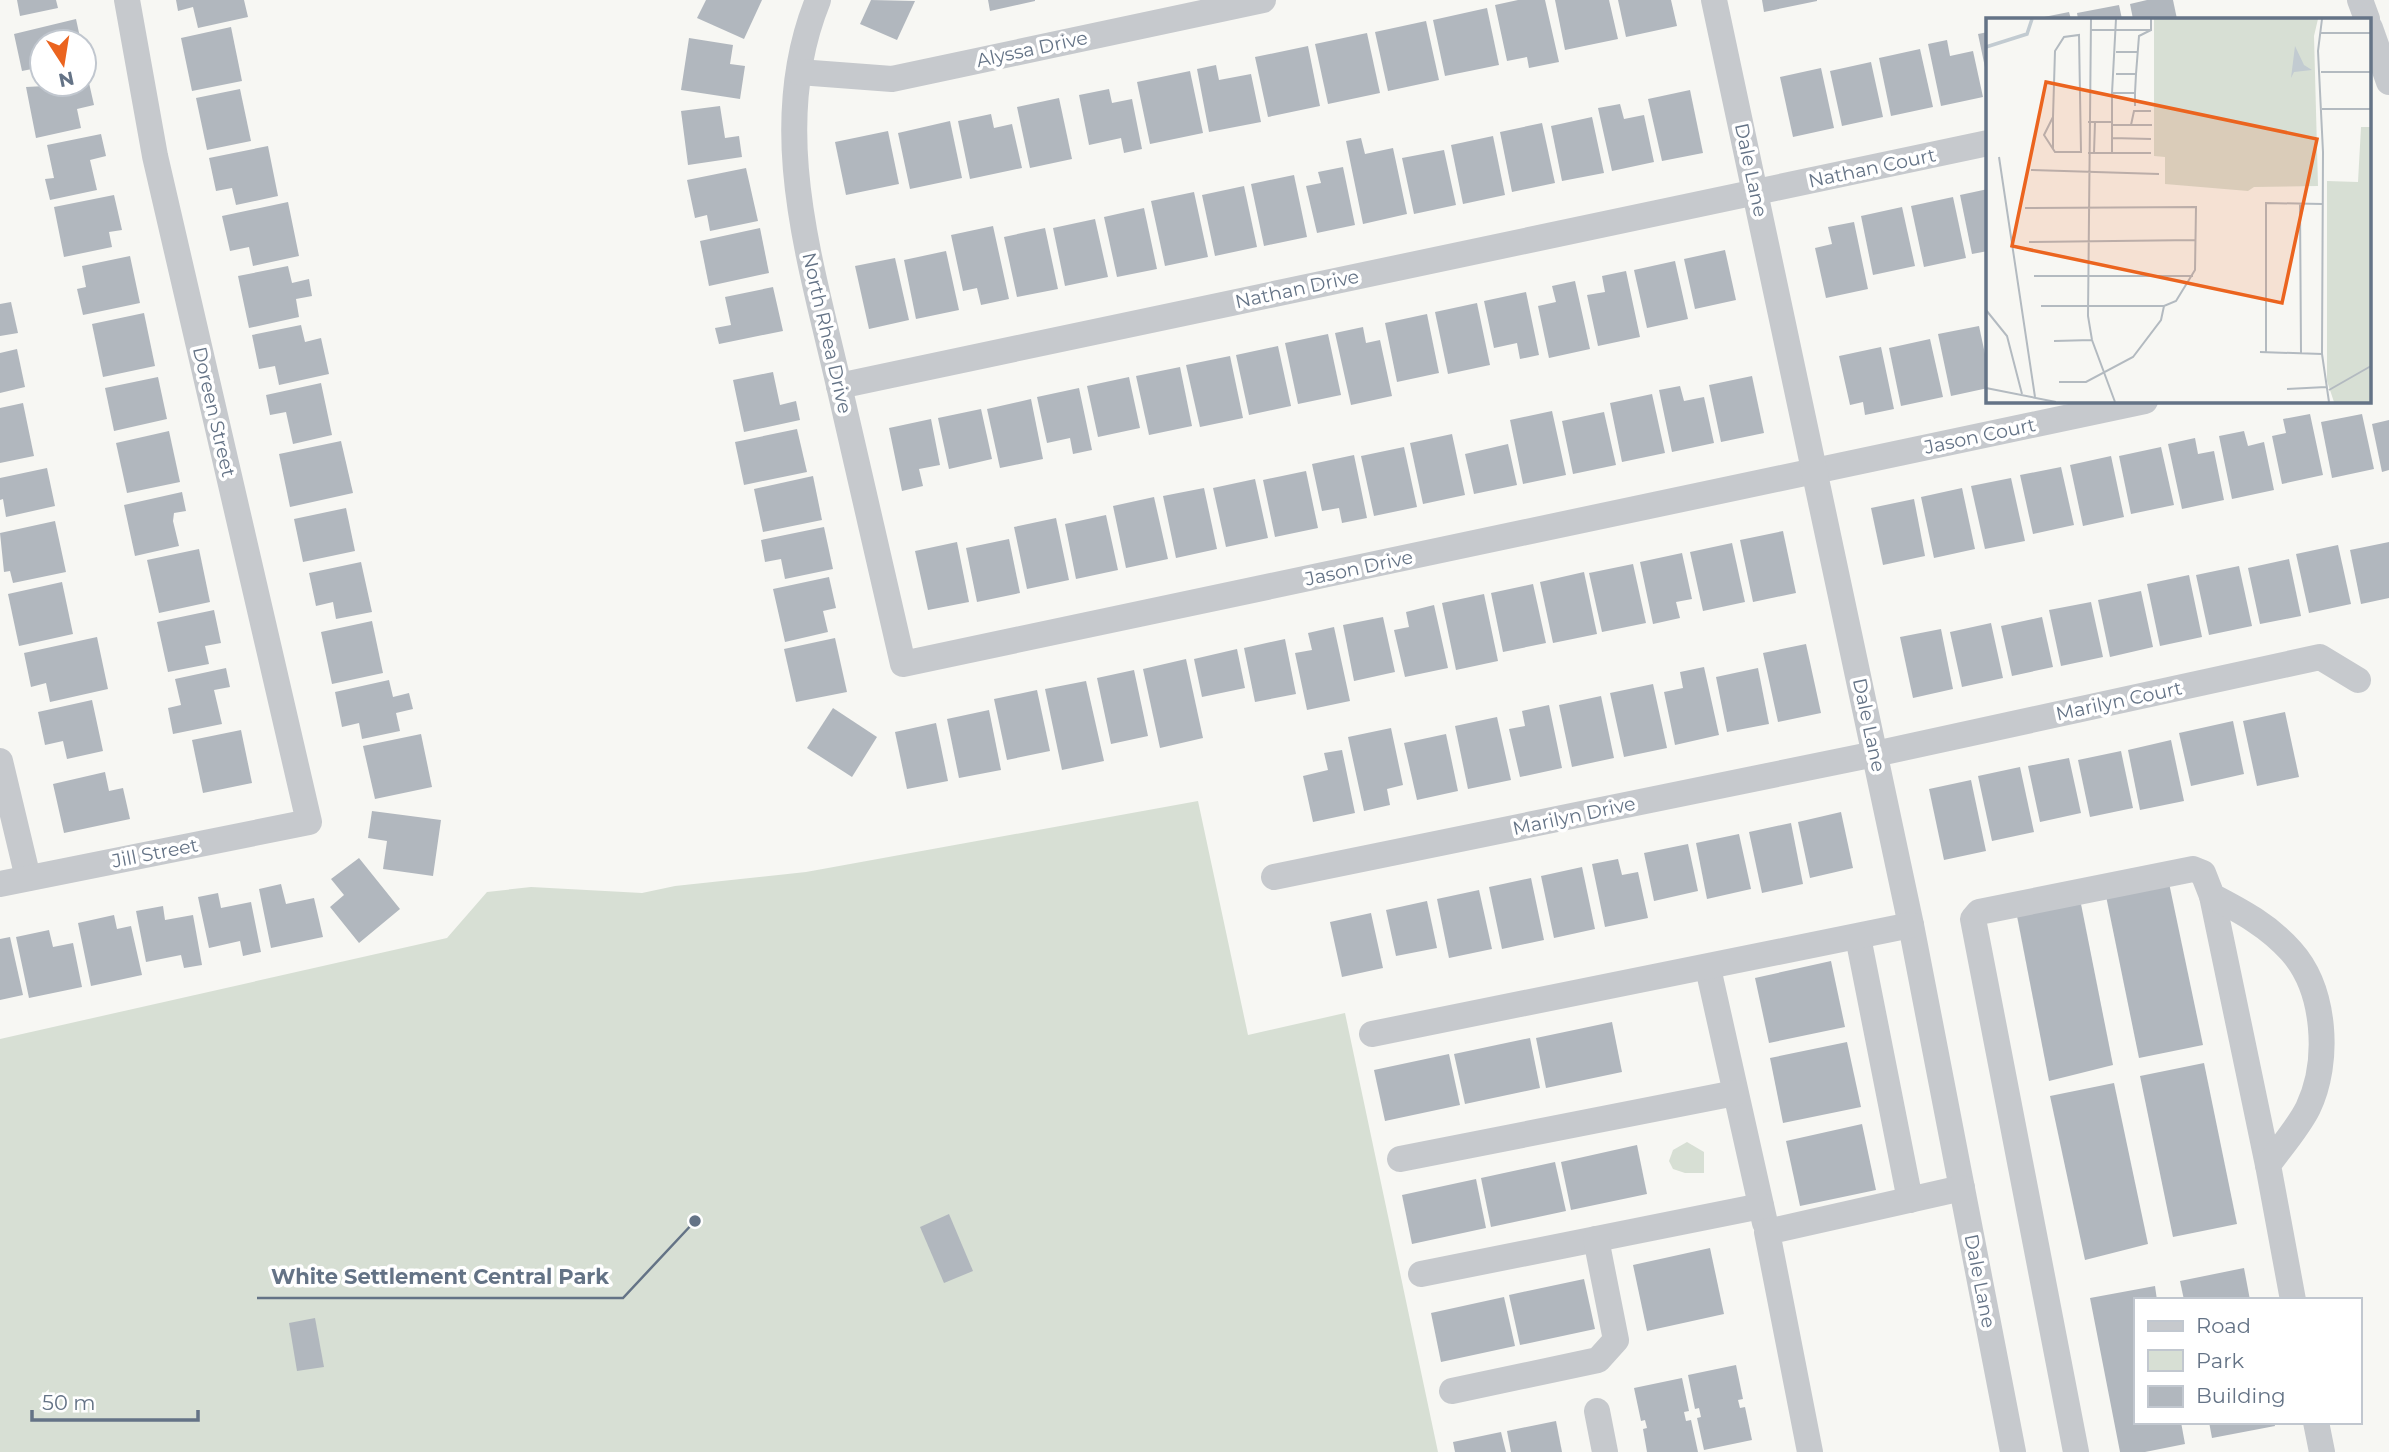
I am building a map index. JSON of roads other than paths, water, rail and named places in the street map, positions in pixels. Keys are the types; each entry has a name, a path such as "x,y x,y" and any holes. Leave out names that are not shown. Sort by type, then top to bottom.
{"street":[{"name":"Doreen Street","path":"127,0 155,156 309,822"},
{"name":"North Rhea Drive","path":"818,0 804,34 792,126 799,210 903,664"},
{"name":"Alyssa Drive","path":"799,72 892,79 1263,0"},
{"name":"Dale Lane","path":"1714,0 1911,925 2013,1452"},
{"path":"2360,0 2367,18"},
{"path":"2372,34 2389,82"},
{"name":"Nathan Court","path":"1755,192 1986,143"},
{"name":"Nathan Drive","path":"839,386 1755,192"},
{"name":"Jason Court","path":"1815,471 2140,402"},
{"name":"Jason Drive","path":"903,664 1815,471"},
{"name":"Marilyn Court","path":"1875,754 2320,657 2358,680"},
{"name":"Marilyn Drive","path":"1274,877 1875,754"},
{"path":"0,761 28,878"},
{"name":"Jill Street","path":"0,884 309,822"},
{"path":"2076,1452 1973,919 1979,912 2193,869 2203,873 2212,897 2293,1298"},
{"path":"2212,897 2255,919 2292,952 2315,993 2323,1057 2308,1108 2268,1166"},
{"path":"1372,1034 1911,925"},
{"path":"1858,937 1910,1200"},
{"path":"1708,968 1767,1232 1810,1452"},
{"path":"1399,1159 1735,1093"},
{"path":"1767,1232 1962,1188"},
{"path":"1421,1274 1761,1206"},
{"path":"1452,1391 1598,1360 1616,1340 1596,1239"},
{"path":"1597,1410 1605,1452"},
{"path":"2316,1424 2322,1452"}],"place":[{"name":"White Settlement Central Park","path":"695,1221"}]}
